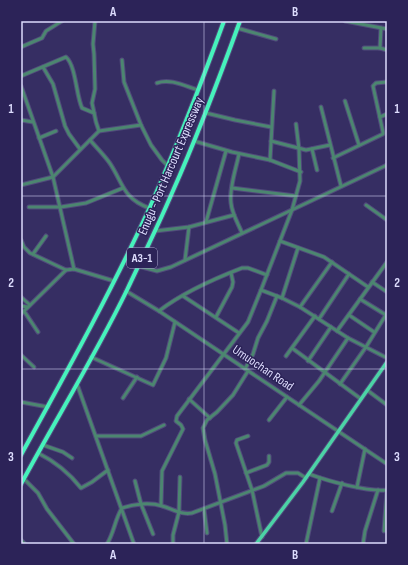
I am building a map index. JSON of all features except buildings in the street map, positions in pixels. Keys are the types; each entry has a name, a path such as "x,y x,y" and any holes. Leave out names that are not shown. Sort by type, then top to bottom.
{"highway":[{"name":"Enugu - Port Harcourt Expressway","path":"21,455 22,449 48,407 99,313 149,208 168,166 224,21"},
{"name":"Enugu - Port Harcourt Expressway","path":"21,484 126,291 155,231 206,113 240,21"}],"main road":[{"path":"256,544 309,474 387,362"}],"street":[{"path":"21,47 42,38 46,31 62,21"},
{"path":"95,21 93,44 95,89 92,103 99,131"},
{"path":"345,21 387,29"},
{"path":"372,26 374,21"},
{"path":"237,28 276,39"},
{"path":"380,48 381,28"},
{"path":"364,48 380,48 387,50"},
{"path":"21,76 64,57 68,58 77,86 81,105 86,110 94,113"},
{"path":"122,60 124,82 141,126 151,145 168,166"},
{"path":"43,67 53,84 65,126 80,149"},
{"path":"157,83 162,81 172,82 198,90"},
{"path":"333,158 383,134 373,86 376,83 387,82"},
{"path":"21,86 38,138 53,177 74,269"},
{"path":"270,160 274,91"},
{"path":"345,101 359,145"},
{"path":"321,107 341,186"},
{"path":"206,113 272,127"},
{"path":"380,117 387,114"},
{"path":"21,120 33,122"},
{"path":"161,506 162,471 183,427 176,422 176,419 189,399 248,322 292,210 301,172 296,124"},
{"path":"21,185 53,177 99,131 141,126"},
{"path":"38,138 56,131"},
{"path":"90,140 108,160 123,188 134,201 149,208"},
{"path":"194,141 226,151 270,160 301,172"},
{"path":"271,141 306,150 330,145"},
{"path":"312,149 317,170"},
{"path":"206,222 226,151"},
{"path":"239,154 232,188 231,203 234,215 242,233"},
{"path":"138,266 157,271 171,267 387,165"},
{"path":"29,207 61,207 86,203 96,200 112,191 123,188"},
{"path":"232,188 296,196"},
{"path":"366,205 387,220"},
{"path":"155,231 189,227 234,215"},
{"path":"185,260 189,227"},
{"path":"33,254 46,236"},
{"path":"21,240 27,250 33,254 66,270 74,269 114,281"},
{"path":"280,241 317,254 332,262 368,287"},
{"path":"282,298 298,248"},
{"path":"300,307 332,262"},
{"path":"337,331 386,264"},
{"path":"159,311 183,296 245,267 267,275"},
{"path":"21,314 66,270"},
{"path":"216,317 232,287 233,282 231,273"},
{"path":"319,319 349,274"},
{"path":"372,282 387,292"},
{"path":"261,290 300,307 348,338 387,358"},
{"name":"Umuochan Road","path":"126,291 159,311 387,464"},
{"path":"183,296 239,333"},
{"path":"227,544 225,525 215,474 203,428 207,420 234,394 246,370 258,338 277,296"},
{"path":"21,297 29,306"},
{"path":"340,384 366,347 386,314 360,299"},
{"path":"21,306 29,306"},
{"path":"24,311 38,332"},
{"path":"349,315 374,332"},
{"path":"286,356 315,316"},
{"path":"91,357 153,385 166,358 175,322"},
{"path":"308,360 331,327"},
{"path":"299,405 325,373 348,338"},
{"path":"292,348 361,399"},
{"path":"21,355 34,367"},
{"path":"123,398 137,377"},
{"path":"77,383 134,544"},
{"path":"367,390 387,405"},
{"path":"269,420 287,397"},
{"path":"189,399 210,418"},
{"path":"21,402 48,407"},
{"path":"96,436 141,436 164,426"},
{"path":"248,436 237,440 236,443 252,490 262,537"},
{"path":"43,445 63,452 72,458"},
{"path":"358,486 365,449"},
{"path":"38,453 55,463 77,482 80,488 92,482 108,470"},
{"path":"246,473 267,466 269,456"},
{"path":"107,544 117,516 122,508 141,504 161,506 185,514 204,509 264,486 289,472 298,473 306,478"},
{"path":"309,474 342,483 387,491 384,531"},
{"path":"173,544 173,535 178,512 180,477"},
{"path":"306,544 320,478"},
{"path":"24,480 38,493 47,509 74,544"},
{"path":"135,481 141,504 153,534"},
{"path":"332,511 342,483"},
{"path":"363,544 365,532 378,490"},
{"path":"204,509 207,533"},
{"path":"21,540 25,544"}]}
